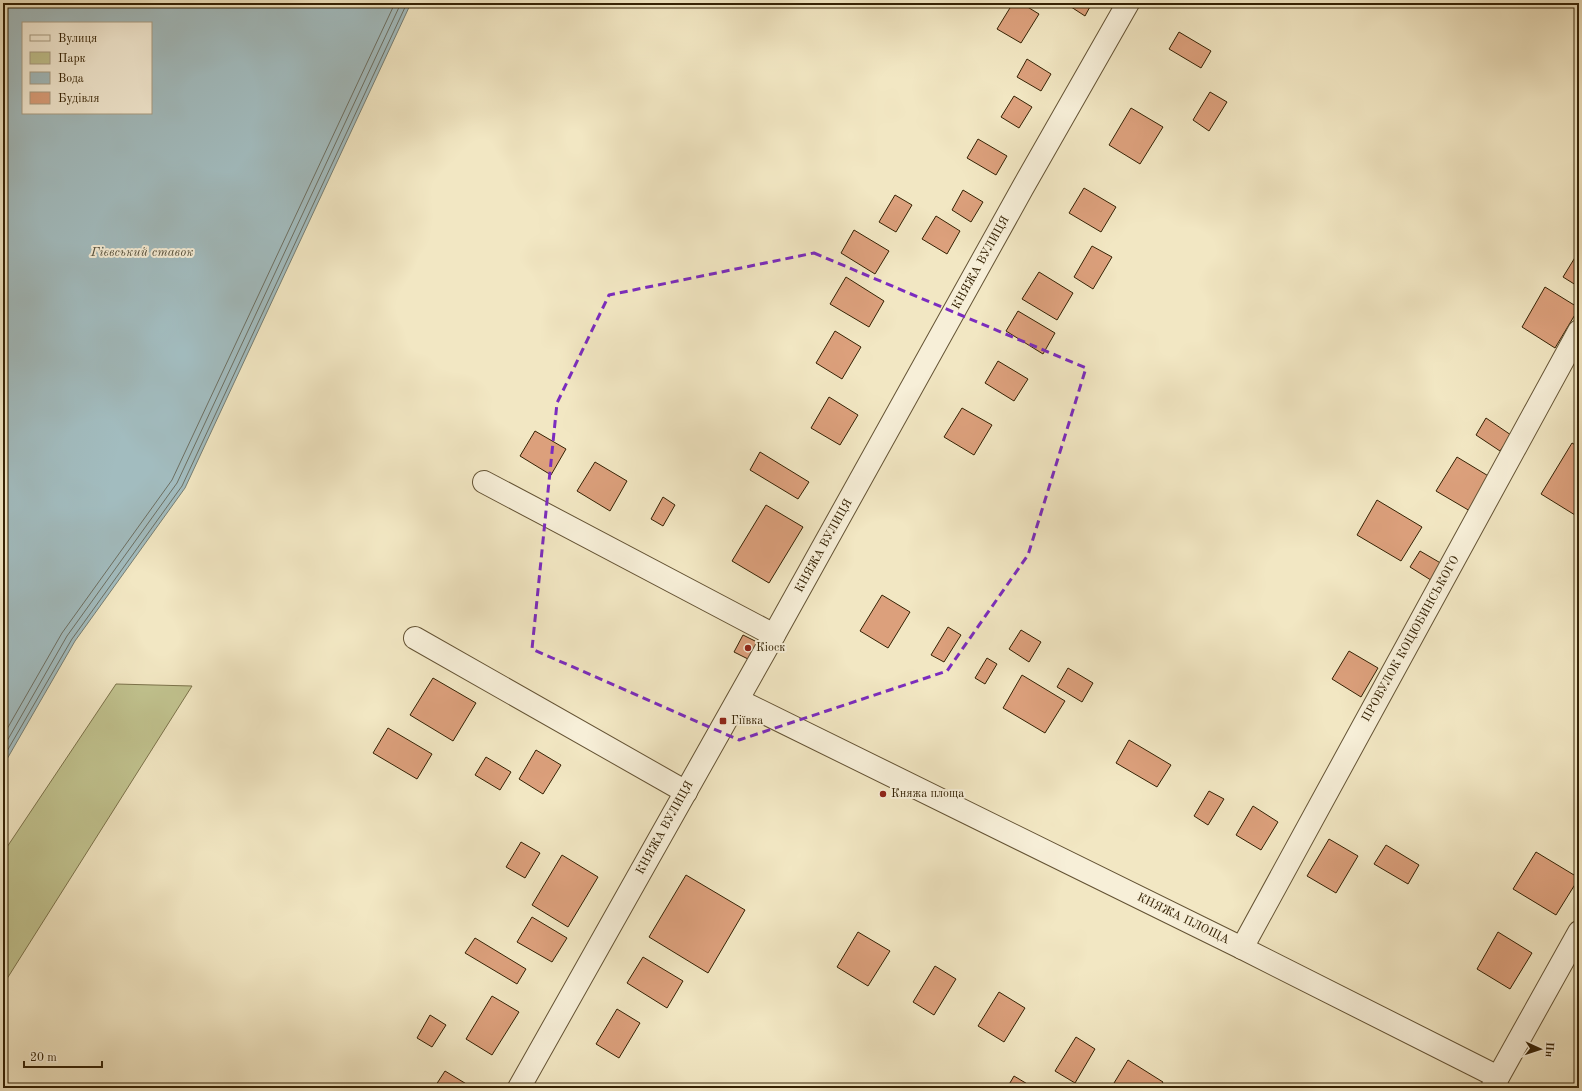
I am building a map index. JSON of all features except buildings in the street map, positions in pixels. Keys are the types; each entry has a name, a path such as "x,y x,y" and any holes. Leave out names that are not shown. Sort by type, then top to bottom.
{"street":[{"name":"КНЯЖА ВУЛИЦЯ","path":"519,1088 738,700 1018,196 1128,3"},
{"name":"ПРОВУЛОК КОЦЮБИНСЬКОГО","path":"1242,948 1579,331"},
{"path":"484,482 774,635"},
{"path":"415,638 686,792"},
{"name":"КНЯЖА ПЛОЩА","path":"738,700 1242,948 1495,1082"},
{"path":"1495,1082 1579,932"}],"highlighted area":[{"path":"814,253 1086,368 1028,555 947,671 739,740 532,649 557,403 609,295"}],"green space":[{"path":"116,684 192,686 3,985 3,853"}],"water":[{"name":"Гієвський ставок","path":"3,3 411,3 185,488 75,641 3,766"}],"place":[{"name":"Кіоск","path":"748,648"},
{"name":"Гіївка","path":"723,721"},
{"name":"Княжа площа","path":"883,794"}]}
